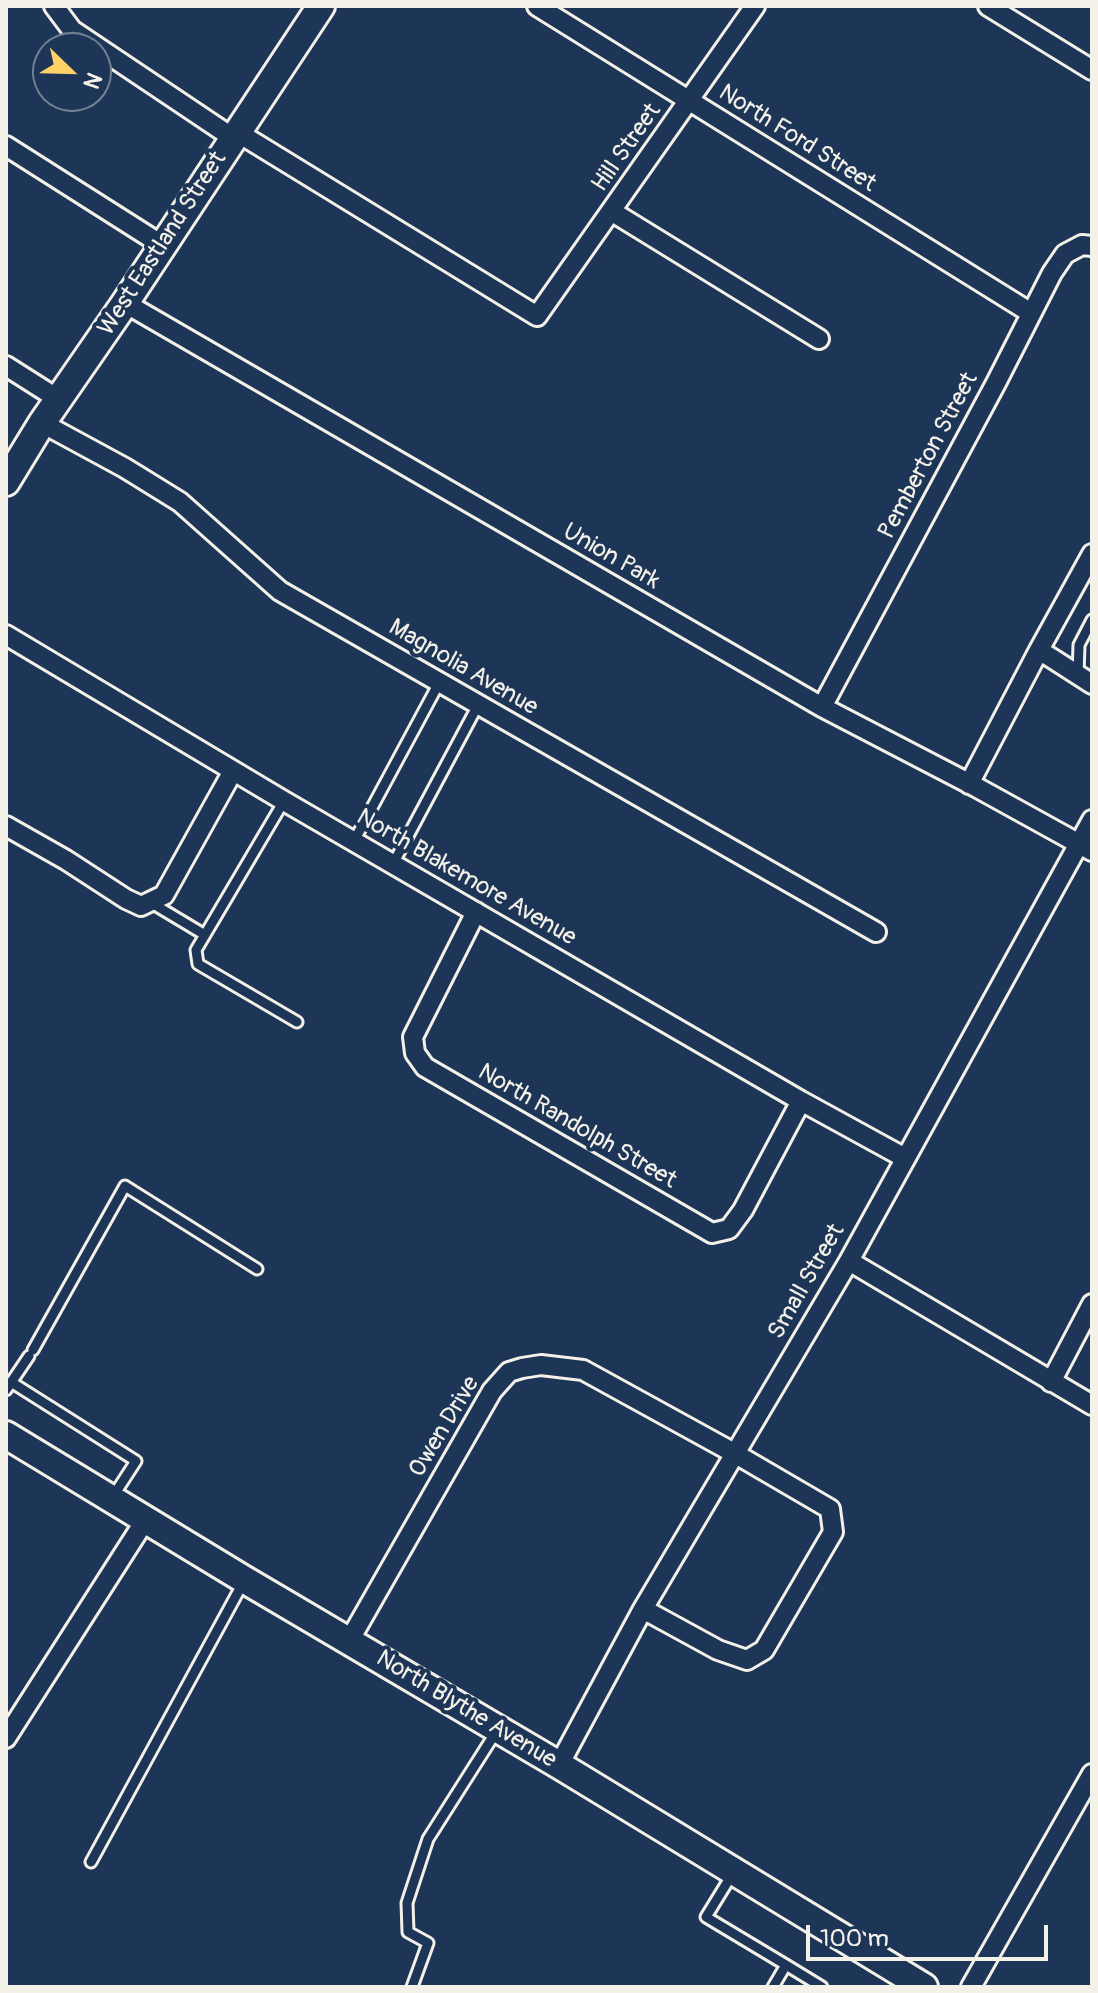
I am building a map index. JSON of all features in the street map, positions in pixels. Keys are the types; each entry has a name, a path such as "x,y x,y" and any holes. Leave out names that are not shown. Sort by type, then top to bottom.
{"street":[{"path":"54,6 72,30 235,135"},
{"name":"West Eastland Street","path":"6,482 42,423 321,6"},
{"name":"North Ford Street","path":"537,6 1031,313"},
{"name":"Hill Street","path":"235,135 537,316 755,6"},
{"path":"988,6 1092,70"},
{"path":"6,146 162,245"},
{"path":"611,211 819,339"},
{"name":"Pemberton Street","path":"822,707 1052,273 1065,254 1082,245 1092,246"},
{"name":"Union Park","path":"125,303 822,707 1085,848"},
{"path":"6,366 58,399"},
{"name":"Magnolia Avenue","path":"42,423 180,502 280,591 876,932"},
{"path":"969,784 1092,554"},
{"name":"North Blakemore Avenue","path":"6,635 284,801 801,1101 905,1158"},
{"path":"1039,650 1085,679"},
{"path":"6,826 141,906 164,895 233,771"},
{"name":"Small Street","path":"559,1765 643,1609 849,1261 905,1158 1085,848 1092,820"},
{"name":"North Randolph Street","path":"476,912 413,1037 415,1053 425,1067 712,1233 729,1229 743,1210 801,1101"},
{"path":"849,1261 1092,1405"},
{"path":"1051,1382 1092,1304"},
{"name":"Owen Drive","path":"349,1641 492,1391 509,1372 541,1365 583,1370 830,1509 833,1532 764,1650 747,1660 718,1650 643,1609"},
{"name":"North Blythe Avenue","path":"6,1435 559,1765 915,1985"},
{"path":"6,1738 146,1519"},
{"path":"971,1987 1092,1774"}],"lane":[{"path":"1085,679 1079,645 1092,620"},
{"path":"354,841 439,683"},
{"path":"393,864 478,705"},
{"path":"284,801 196,950 198,964 297,1022"},
{"path":"150,902 205,935"},
{"path":"112,1498 136,1461 9,1386 31,1353 125,1186 257,1269"},
{"path":"91,1862 245,1580"},
{"path":"412,1987 428,1943 408,1932 407,1903 428,1839 498,1729"},
{"path":"734,1871 706,1917 822,1987"},
{"path":"773,1987 786,1965"}]}
